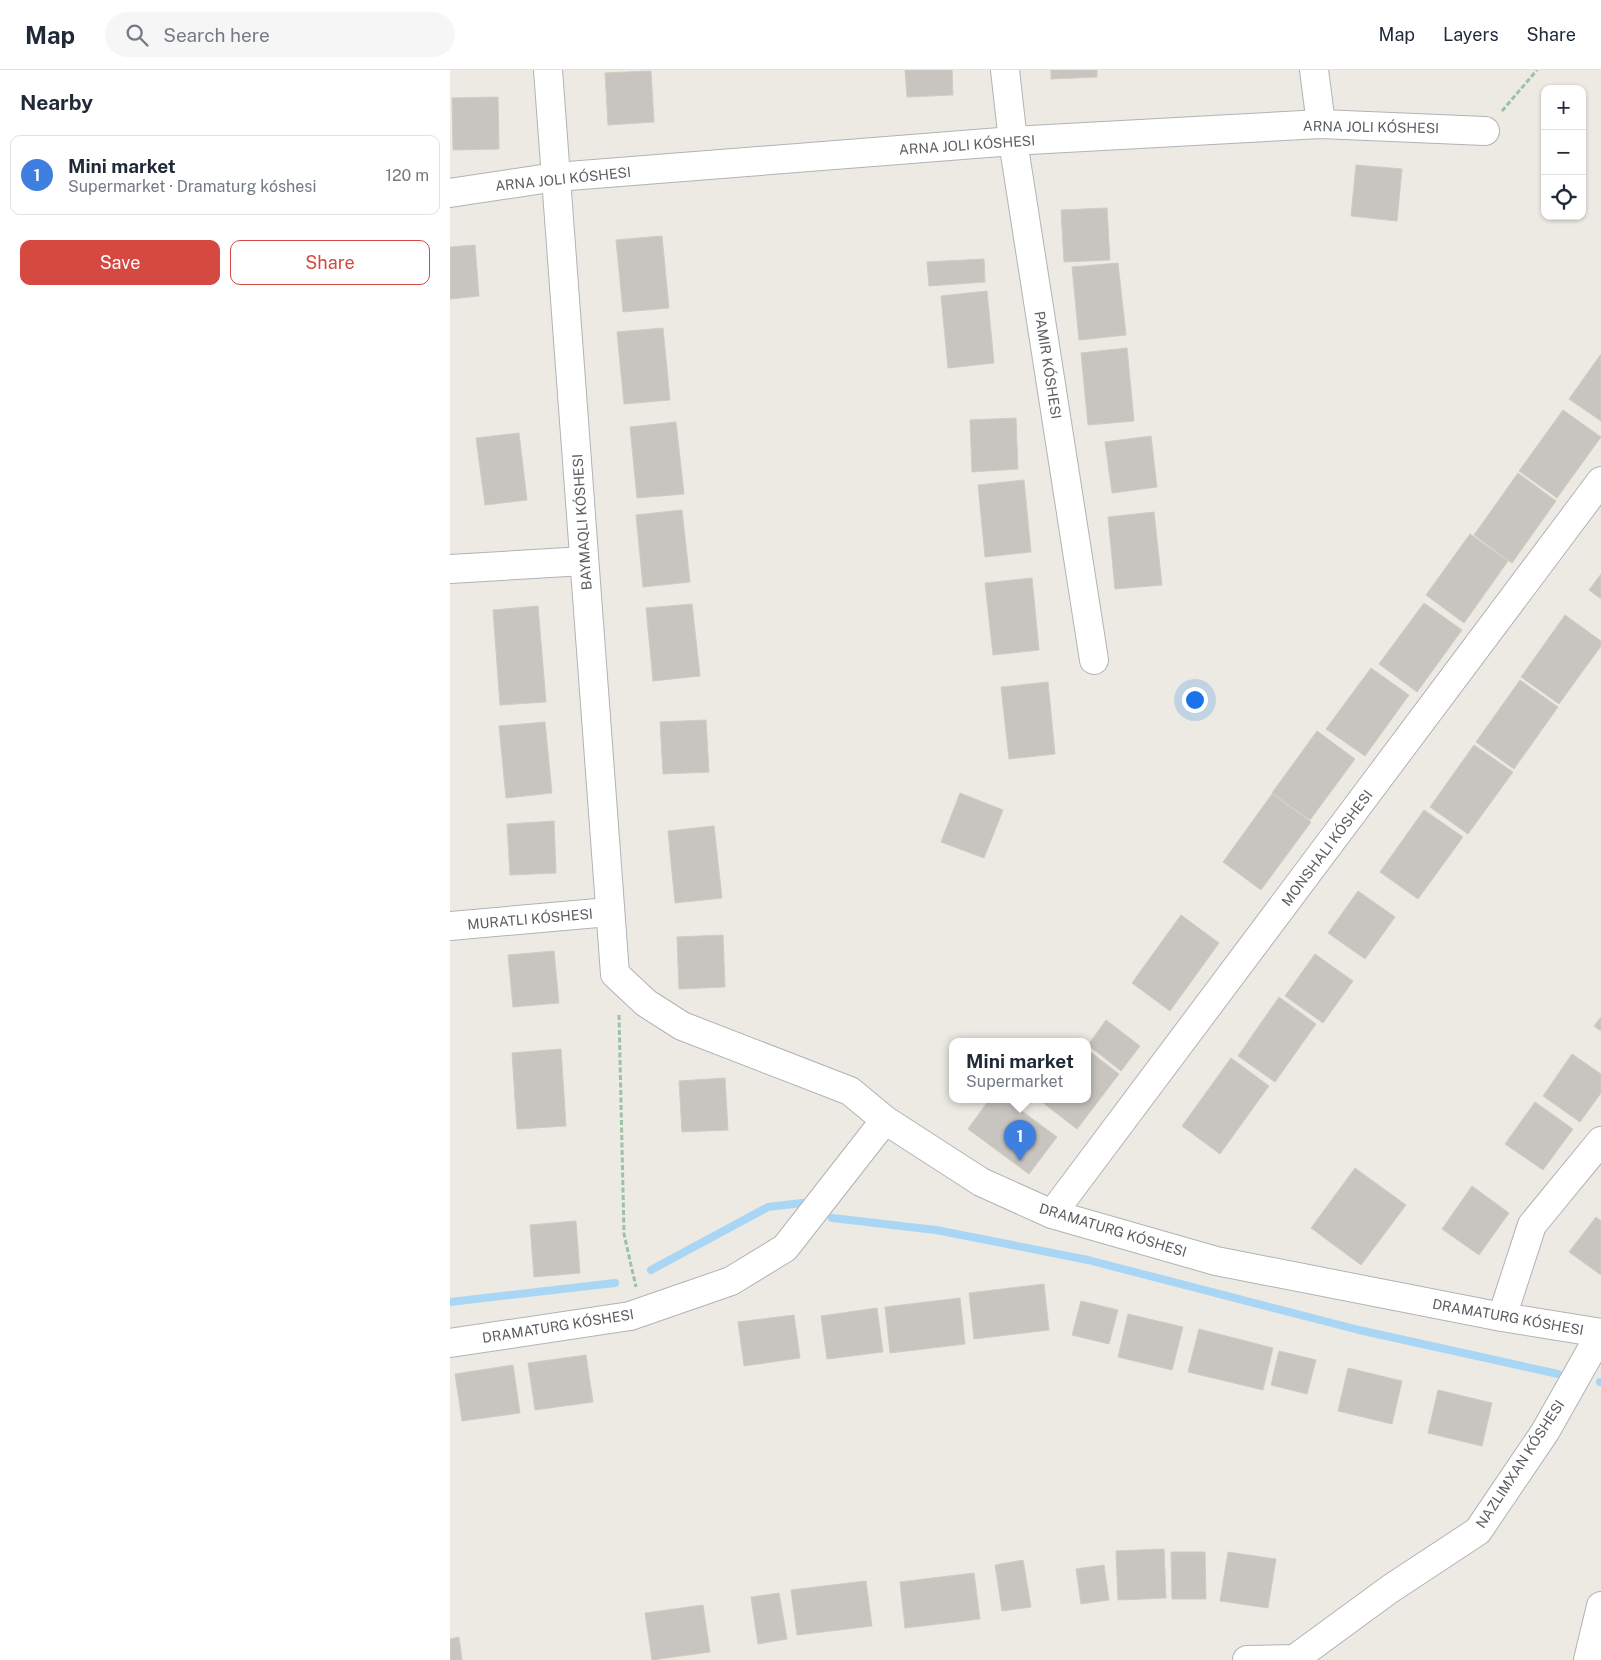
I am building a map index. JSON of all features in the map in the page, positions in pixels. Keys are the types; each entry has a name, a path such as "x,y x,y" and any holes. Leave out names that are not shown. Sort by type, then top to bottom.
{"street":[{"path":"548,70 615,974 646,1002 682,1026 850,1091 885,1120"},
{"name":"PAMIR KÓSHESI","path":"1005,70 1013,141 1094,660"},
{"path":"1314,70 1321,124"},
{"path":"450,193 556,177 1013,141 1321,124 1485,131"},
{"path":"1052,1214 1601,481"},
{"path":"450,569 584,560"},
{"path":"450,926 610,912"},
{"name":"DRAMATURG KÓSHESI","path":"450,1343 640,1312 731,1281 785,1248 885,1120 981,1182 1052,1214 1216,1261 1502,1318 1601,1333"},
{"path":"1502,1318 1532,1225 1601,1141"},
{"path":"1247,1660 1294,1659 1390,1589 1478,1531 1545,1432 1601,1333"},
{"path":"1588,1660 1601,1606"}],"path":[{"path":"1485,131 1537,70"},
{"path":"615,974 619,1016 624,1234 640,1312"}],"building":[{"path":"905,70 952,70 953,95 907,97"},
{"path":"1051,70 1097,70 1097,77 1051,79"},
{"path":"651,71 654,122 608,125 605,73"},
{"path":"498,97 499,149 453,150 452,98"},
{"path":"1356,165 1402,169 1397,221 1351,216"},
{"path":"1107,208 1110,260 1064,262 1061,210"},
{"path":"662,236 669,308 623,312 616,240"},
{"path":"475,245 479,296 450,299 450,247"},
{"path":"984,259 985,282 929,286 927,262"},
{"path":"1118,263 1126,335 1079,340 1072,267"},
{"path":"987,291 994,363 948,368 941,296"},
{"path":"663,328 670,400 624,404 617,332"},
{"path":"1127,348 1134,421 1088,425 1081,353"},
{"path":"1601,354 1601,421 1569,399"},
{"path":"1563,410 1601,437 1557,498 1519,471"},
{"path":"1016,418 1018,469 972,472 970,420"},
{"path":"676,422 684,494 637,498 630,427"},
{"path":"519,433 527,500 485,505 476,438"},
{"path":"1151,436 1157,487 1112,493 1105,442"},
{"path":"1518,473 1556,501 1512,563 1474,535"},
{"path":"1024,480 1031,552 985,557 978,485"},
{"path":"682,510 690,582 643,587 636,515"},
{"path":"1154,512 1162,585 1115,589 1108,517"},
{"path":"1470,534 1508,561 1464,623 1426,595"},
{"path":"1601,574 1601,599 1589,590"},
{"path":"1032,578 1039,650 993,655 985,583"},
{"path":"1424,603 1462,630 1417,692 1379,664"},
{"path":"692,604 700,676 653,681 646,608"},
{"path":"538,606 546,702 500,705 493,610"},
{"path":"1565,615 1601,641 1601,646 1559,704 1521,677"},
{"path":"1371,668 1409,695 1365,756 1326,729"},
{"path":"1520,680 1558,707 1514,769 1476,742"},
{"path":"1048,682 1055,754 1009,759 1001,687"},
{"path":"706,720 709,772 663,774 660,722"},
{"path":"545,722 552,793 506,798 499,726"},
{"path":"1317,731 1355,759 1310,820 1272,793"},
{"path":"1474,745 1513,772 1468,834 1430,807"},
{"path":"960,793 1003,810 984,858 941,842"},
{"path":"1272,794 1311,822 1261,890 1223,862"},
{"path":"1424,810 1463,837 1418,899 1380,872"},
{"path":"554,821 556,873 510,875 507,824"},
{"path":"714,826 722,898 675,903 668,831"},
{"path":"1358,891 1395,917 1365,959 1328,933"},
{"path":"1181,915 1219,943 1170,1011 1132,983"},
{"path":"723,935 725,987 679,989 677,937"},
{"path":"554,951 559,1003 513,1007 508,955"},
{"path":"1315,954 1353,981 1323,1023 1285,996"},
{"path":"1279,997 1316,1024 1275,1082 1238,1056"},
{"path":"1601,1017 1601,1031 1594,1026"},
{"path":"1106,1020 1140,1046 1121,1071 1091,1047 1091,1041"},
{"path":"561,1049 566,1126 517,1129 512,1053"},
{"path":"1091,1052 1119,1074 1077,1129 1043,1103 1091,1103"},
{"path":"1572,1054 1601,1074 1601,1093 1580,1122 1543,1096"},
{"path":"1231,1058 1269,1086 1220,1154 1182,1126"},
{"path":"725,1078 728,1130 682,1132 679,1081"},
{"path":"1535,1102 1573,1129 1543,1170 1505,1144"},
{"path":"987,1103 1011,1103 1057,1137 1029,1174 968,1129"},
{"path":"1355,1168 1406,1205 1361,1265 1311,1228"},
{"path":"1472,1186 1509,1213 1479,1255 1442,1229"},
{"path":"1596,1217 1601,1221 1601,1275 1569,1252"},
{"path":"576,1221 580,1273 534,1277 530,1225"},
{"path":"1044,1284 1049,1330 974,1339 969,1293"},
{"path":"960,1298 965,1344 890,1353 885,1307"},
{"path":"1081,1301 1118,1310 1109,1344 1072,1335"},
{"path":"877,1308 883,1352 827,1359 821,1316"},
{"path":"1128,1314 1183,1327 1172,1370 1118,1357"},
{"path":"794,1315 800,1358 744,1366 738,1322"},
{"path":"1199,1329 1273,1348 1263,1390 1188,1372"},
{"path":"1279,1351 1316,1360 1307,1394 1271,1385"},
{"path":"586,1355 593,1402 535,1410 528,1363"},
{"path":"513,1365 520,1413 462,1421 455,1374"},
{"path":"1348,1368 1402,1381 1392,1424 1338,1411"},
{"path":"1438,1390 1492,1403 1482,1446 1428,1433"},
{"path":"1164,1549 1166,1598 1118,1600 1116,1551"},
{"path":"1171,1552 1205,1552 1206,1599 1172,1599"},
{"path":"1228,1552 1276,1559 1268,1608 1220,1601"},
{"path":"1023,1560 1031,1607 1002,1611 995,1565"},
{"path":"1104,1565 1109,1600 1081,1604 1076,1569"},
{"path":"974,1573 980,1619 905,1628 900,1582"},
{"path":"866,1581 872,1626 797,1635 791,1590"},
{"path":"779,1593 787,1639 758,1644 751,1597"},
{"path":"703,1605 710,1652 652,1660 645,1613"},
{"path":"459,1637 462,1660 450,1660 450,1639"}],"waterway":[{"path":"651,1270 768,1207 802,1203"},
{"path":"832,1218 936,1230 1088,1260 1359,1330 1558,1374"},
{"path":"450,1302 615,1283"}],"place":[{"name":"Mini market","path":"1020,1161"}]}
